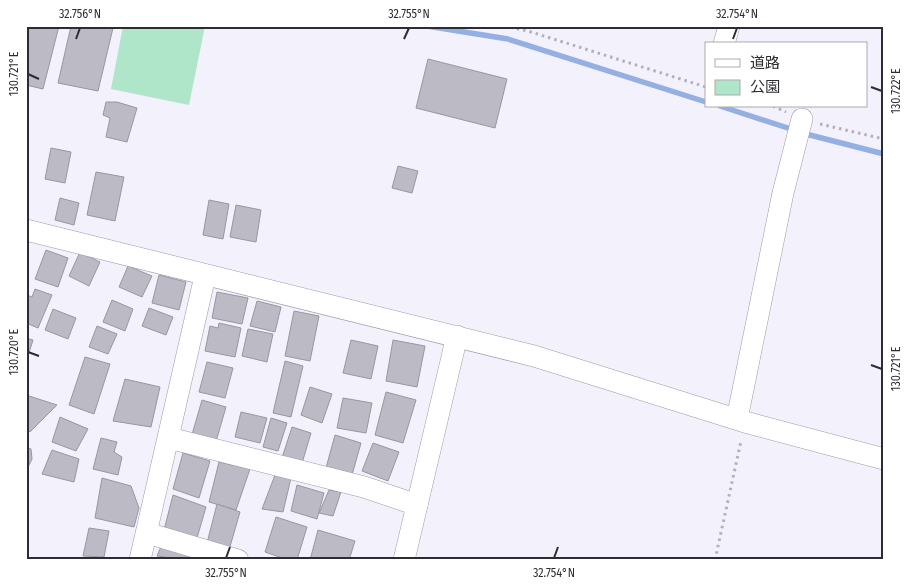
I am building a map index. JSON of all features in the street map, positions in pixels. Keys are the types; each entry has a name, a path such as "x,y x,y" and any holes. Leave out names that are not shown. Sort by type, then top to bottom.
{"street":[{"path":"725,42 729,26"},
{"path":"741,420 784,193 802,120"},
{"path":"26,230 205,276 534,356 741,420 884,459"},
{"path":"140,560 205,276"},
{"path":"404,560 457,336"},
{"path":"169,438 364,487 417,505"},
{"path":"147,533 238,560"}],"path":[{"path":"504,26 528,31 705,87"},
{"path":"777,108 802,120 884,139"},
{"path":"715,560 741,420"}],"green space":[{"path":"123,26 205,26 189,105 111,89"}],"building":[{"path":"26,26 59,26 43,89 26,85"},
{"path":"71,26 113,28 98,91 58,83"},
{"path":"428,59 507,79 495,128 416,108"},
{"path":"106,102 117,102 137,108 127,142 106,137 110,118 103,115"},
{"path":"51,148 71,152 65,183 45,179"},
{"path":"398,166 418,171 412,193 392,188"},
{"path":"96,172 124,177 115,221 87,215"},
{"path":"60,198 79,203 74,225 55,220"},
{"path":"209,200 229,204 223,239 203,235"},
{"path":"236,205 261,210 256,242 230,237"},
{"path":"46,250 68,258 58,287 35,279"},
{"path":"80,252 100,262 89,286 69,276"},
{"path":"128,266 152,276 142,297 119,287"},
{"path":"159,275 186,282 179,310 152,303"},
{"path":"35,289 52,295 38,328 26,323 26,298 27,295 32,297"},
{"path":"217,292 248,298 242,324 212,318"},
{"path":"112,300 133,309 125,331 103,322"},
{"path":"257,301 281,307 275,332 250,326"},
{"path":"149,308 173,317 166,335 142,326"},
{"path":"53,309 76,318 68,339 45,330"},
{"path":"294,311 319,316 310,361 285,356"},
{"path":"219,323 241,328 235,357 205,351 210,326 218,328"},
{"path":"97,326 117,334 108,354 89,347"},
{"path":"248,329 273,334 267,362 242,356"},
{"path":"26,338 33,340 26,362"},
{"path":"351,340 378,346 371,379 343,373"},
{"path":"393,340 425,346 417,387 386,381"},
{"path":"85,357 110,364 94,414 69,405"},
{"path":"285,361 303,366 291,417 273,413"},
{"path":"207,362 233,368 225,398 199,392"},
{"path":"125,379 160,387 151,427 113,421"},
{"path":"310,387 332,394 322,423 301,415"},
{"path":"386,392 416,400 403,443 375,435"},
{"path":"26,395 57,405 30,432 26,426"},
{"path":"343,398 372,403 366,433 337,428"},
{"path":"202,400 226,407 215,445 191,438"},
{"path":"241,412 267,418 260,443 235,437"},
{"path":"60,417 88,429 76,451 52,442"},
{"path":"271,418 287,423 278,451 263,447"},
{"path":"292,427 311,433 300,470 280,464"},
{"path":"335,435 361,443 352,475 326,468"},
{"path":"101,438 117,442 114,452 122,457 118,475 93,469"},
{"path":"373,443 399,452 388,481 362,471"},
{"path":"26,447 31,449 32,459 26,471"},
{"path":"52,450 79,459 74,482 42,474"},
{"path":"183,453 210,461 199,498 173,489"},
{"path":"219,462 250,469 236,510 209,502"},
{"path":"275,475 291,478 283,512 262,509"},
{"path":"102,478 131,486 139,508 134,527 95,518"},
{"path":"297,485 324,493 317,519 291,511"},
{"path":"329,490 341,492 333,516 319,513"},
{"path":"173,495 206,507 197,538 164,530"},
{"path":"217,504 240,512 229,550 207,543"},
{"path":"276,517 307,527 297,560 288,560 265,552"},
{"path":"89,528 109,531 104,557 83,556"},
{"path":"318,530 355,541 349,560 310,560"},
{"path":"162,544 211,560 172,560 172,558 157,556"}],"waterway":[{"path":"427,26 508,39 705,102"},
{"path":"726,108 794,130"},
{"path":"802,133 884,154"}]}
